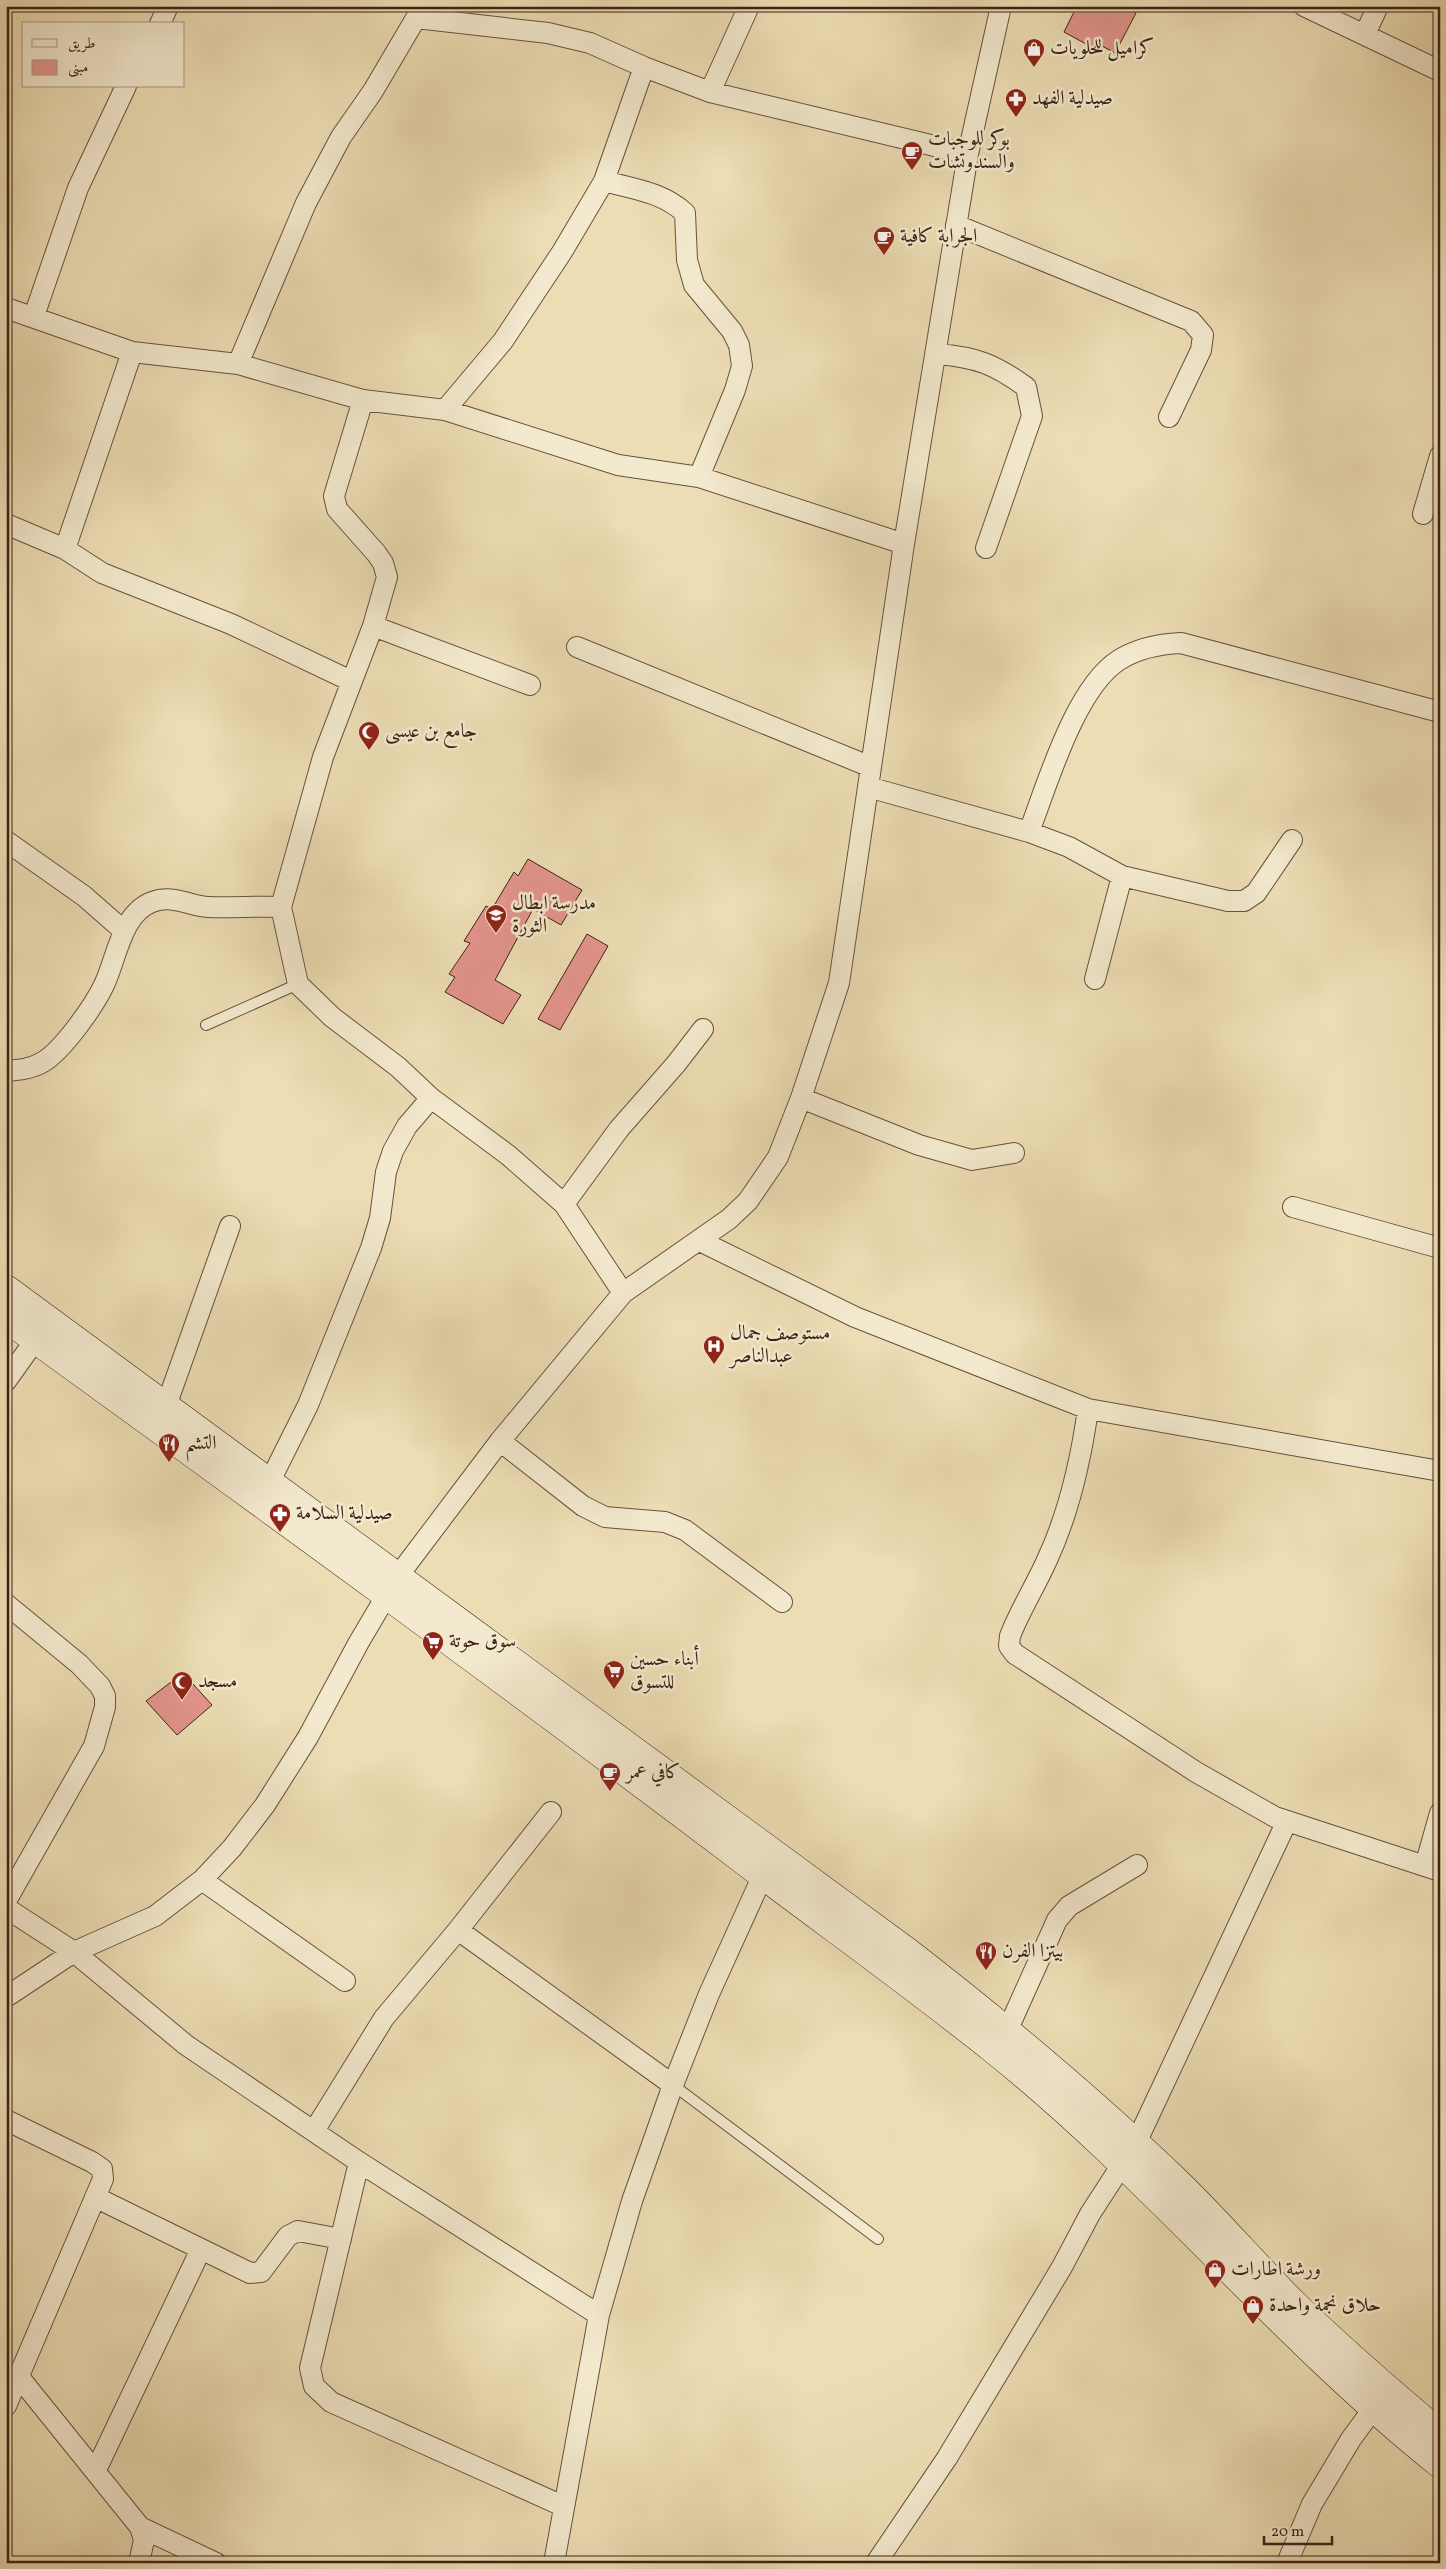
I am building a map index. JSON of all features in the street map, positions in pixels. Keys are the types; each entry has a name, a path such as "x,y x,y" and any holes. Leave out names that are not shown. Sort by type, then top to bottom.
{"main road":[{"path":"6,1289 269,1483 504,1679 1128,2153 1180,2184 1293,2303 1371,2376 1440,2434"},
{"path":"6,1318 392,1585 909,1953 1008,2029 1128,2153 1185,2224 1373,2409 1440,2464"}],"street":[{"path":"161,22 168,6"},
{"path":"710,92 749,6"},
{"path":"6,1996 74,1952 155,1916 202,1880 232,1848 265,1805 308,1737 392,1585 500,1441 623,1293 700,1241 736,1213 764,1180 778,1158 802,1098 838,983 904,544 937,354 956,225 968,154 1001,6"},
{"path":"1304,6 1440,71"},
{"path":"1365,34 1378,6"},
{"path":"238,364 306,203 341,137 373,91 416,18 548,33 590,43 644,67 710,92 968,154"},
{"path":"445,410 503,341 562,252 604,181 644,67"},
{"path":"34,316 78,188 125,88"},
{"path":"604,181 654,193 674,203 685,213 687,260 694,285 732,330 739,345 742,366 735,390 699,477"},
{"path":"956,225 1191,321 1204,335 1202,350 1169,417"},
{"path":"6,308 34,316 132,352 238,364 363,400 445,410 618,465 699,477 904,544"},
{"path":"65,548 132,352"},
{"path":"937,354 971,357 1002,370 1026,387 1032,416 986,548"},
{"path":"363,400 334,496 337,509 364,538 383,563 387,577 373,626 323,757 281,907 298,984 332,1017 398,1067 431,1098 508,1154 564,1204 623,1293"},
{"path":"1423,514 1440,456"},
{"path":"6,524 65,548 102,573 230,624 351,681"},
{"path":"373,626 530,685"},
{"path":"1028,832 1066,737 1081,706 1104,673 1118,661 1138,651 1160,644 1181,643 1440,712"},
{"path":"577,647 871,767"},
{"path":"868,787 1028,832 1069,847 1122,876 1214,899 1244,901 1256,893 1267,880 1292,840"},
{"path":"6,841 84,896 124,931"},
{"path":"1095,979 1122,876"},
{"path":"6,1072 28,1069 44,1061 87,1014 104,986 124,931 136,913 151,902 164,898 206,907 281,907"},
{"path":"564,1204 619,1129 703,1030"},
{"path":"269,1483 308,1405 365,1264 380,1218 386,1172 393,1150 407,1126 431,1098"},
{"path":"802,1098 919,1145 972,1160 1014,1154"},
{"path":"1293,1207 1440,1248"},
{"path":"166,1406 230,1226"},
{"path":"700,1241 855,1317 1088,1408 1440,1471"},
{"path":"6,1381 36,1339"},
{"path":"1088,1408 1082,1448 1065,1510 1048,1558 1014,1627 1009,1646 1014,1654 1196,1772 1274,1817 1287,1822 1433,1869 1440,1813"},
{"path":"500,1441 583,1506 605,1517 665,1522 686,1530 782,1602"},
{"path":"6,1604 79,1664 100,1686 105,1696 105,1707 94,1746 6,1901"},
{"path":"314,2131 384,2018 458,1930 551,1812"},
{"path":"876,2563 947,2458 1001,2370 1128,2153 1287,1822"},
{"path":"1008,2029 1057,1920 1069,1906 1137,1865"},
{"path":"554,2563 599,2315 632,2201 673,2085 709,1994 763,1875"},
{"path":"202,1880 345,1980"},
{"path":"6,1908 74,1952 186,2045 359,2162 599,2315"},
{"path":"458,1930 673,2085"},
{"path":"6,2120 102,2169 102,2179 95,2197 6,2406"},
{"path":"359,2162 310,2368 314,2386 331,2402 563,2506"},
{"path":"95,2197 250,2273 261,2272 288,2236 298,2231 341,2239"},
{"path":"96,2470 201,2249"},
{"path":"20,2376 140,2527 144,2540 139,2563"},
{"path":"1287,2563 1312,2504 1351,2439 1373,2409"},
{"path":"140,2527 216,2563"}],"lane":[{"path":"206,1026 298,984"},
{"path":"673,2085 878,2239"}],"building":[{"path":"1077,6 1123,6 1136,13 1115,53 1102,46 1099,51 1064,32"},
{"path":"528,859 582,890 561,925 533,909 495,980 521,995 503,1024 445,992 455,977 449,974 470,943 464,941 486,906 492,909 514,872 518,876"},
{"path":"587,934 608,946 560,1030 538,1019"},
{"path":"183,1673 212,1705 177,1735 146,1701"}],"place":[{"name":"كراميل للحلويات","path":"1034,68"},
{"name":"صيدلية الفهد","path":"1016,118"},
{"name":"بوكر للوجبات والسندوتشات","path":"912,171"},
{"name":"الجرابة كافية","path":"884,256"},
{"name":"جامع بن عيسى","path":"369,751"},
{"name":"مدرسة ابطال الثورة","path":"496,934"},
{"name":"مستوصف جمال عبدالناصر","path":"714,1365"},
{"name":"التشم","path":"169,1463"},
{"name":"صيدلية السلامة","path":"280,1533"},
{"name":"سوق حوتة","path":"433,1661"},
{"name":"أبناء حسين للتسوق","path":"614,1690"},
{"name":"مسجد","path":"182,1701"},
{"name":"كافي عمر","path":"610,1792"},
{"name":"بيتزا الفرن","path":"986,1971"},
{"name":"ورشة اطارات","path":"1215,2289"},
{"name":"حلاق نجمة واحدة","path":"1253,2325"}]}
